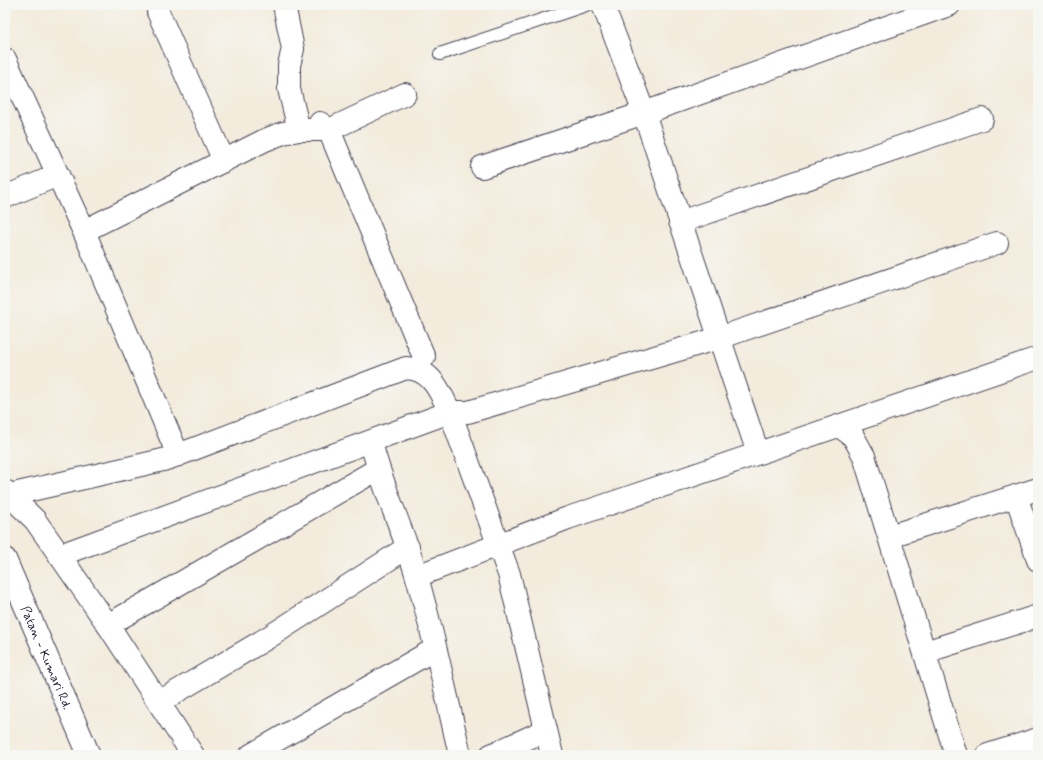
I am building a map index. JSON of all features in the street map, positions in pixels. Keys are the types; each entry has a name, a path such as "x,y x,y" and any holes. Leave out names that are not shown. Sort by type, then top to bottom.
{"street":[{"path":"284,5 293,49 289,65 289,89 299,130"},
{"path":"603,5 644,112 758,453"},
{"path":"482,167 949,5"},
{"path":"158,12 224,161"},
{"path":"5,59 84,231 178,455"},
{"path":"84,231 265,140 283,133 325,126 405,94"},
{"path":"680,222 982,119"},
{"path":"325,126 424,357"},
{"path":"5,197 58,175"},
{"path":"60,555 450,412 468,412 719,338 997,243"},
{"path":"417,576 568,518 1038,358"},
{"path":"7,493 163,460 406,368 414,368 433,380 450,412 499,545 509,574 552,755"},
{"path":"839,426 853,436 864,456 890,536 956,755"},
{"path":"371,442 378,469 396,513 417,576 460,755"},
{"path":"108,625 378,469"},
{"path":"890,536 1038,489"},
{"path":"7,493 35,520 60,555 160,702 193,755"},
{"path":"1016,496 1038,560"},
{"path":"160,702 269,637 408,547"},
{"name":"Patan - Kumari Rd.","path":"5,559 89,755"},
{"path":"925,652 1038,616"},
{"path":"251,755 435,649"},
{"path":"491,755 546,730"},
{"path":"988,755 1038,739"}],"lane":[{"path":"440,54 586,5"}]}
